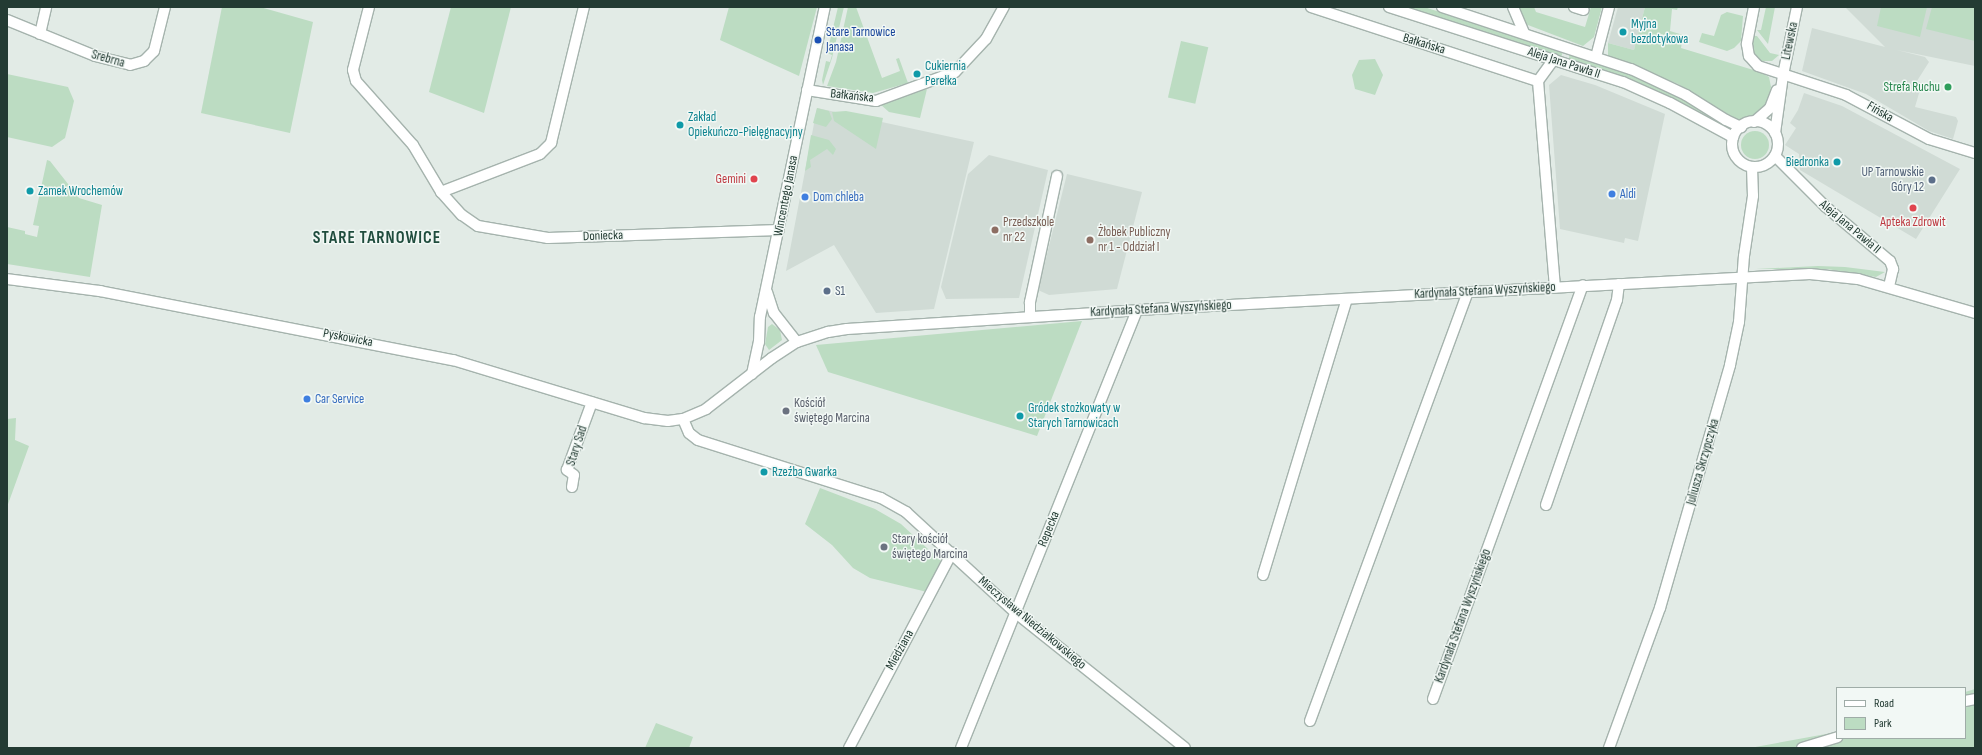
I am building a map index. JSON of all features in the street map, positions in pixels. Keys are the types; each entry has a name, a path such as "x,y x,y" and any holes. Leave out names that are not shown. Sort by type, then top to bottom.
{"street":[{"path":"40,34 46,7"},
{"name":"Srebrna","path":"7,20 120,64 138,64 154,51 165,7"},
{"name":"Doniecka","path":"369,7 353,70 356,81 413,145 441,192 462,215 478,226 548,238 779,230"},
{"path":"441,192 540,154 550,143 584,7"},
{"name":"Wincentego Janasa","path":"752,374 759,342 760,317 767,290 807,90 826,7"},
{"name":"Bałkańska","path":"807,90 876,100 955,72 986,39 1004,7"},
{"name":"Bałkańska","path":"1311,7 1538,80"},
{"name":"Aleja Jana Pawła II","path":"1388,7 1554,59 1648,93 1733,137"},
{"name":"Aleja Jana Pawła II","path":"1442,7 1596,57 1658,80 1741,127"},
{"path":"1513,7 1524,33"},
{"path":"1596,57 1609,7"},
{"name":"Fińska","path":"1754,7 1746,44 1749,56 1758,66 1846,95 1929,139 1975,153"},
{"name":"Litewska","path":"1775,133 1783,75 1797,7"},
{"path":"1554,59 1538,80 1555,287"},
{"name":"Litewska","path":"1754,122 1770,108 1783,75"},
{"path":"1754,122 1763,123 1775,133 1778,148 1775,156 1761,166 1752,167 1739,161 1735,155 1733,137 1741,127 1754,122"},
{"name":"Aleja Jana Pawła II","path":"1775,156 1826,207 1890,261 1893,269 1889,287"},
{"name":"Juliusza Skrzypczyka","path":"1609,748 1660,608 1722,397 1735,344 1753,196 1752,167"},
{"path":"1030,317 1030,302 1057,176"},
{"name":"Kardynała Stefana Wyszyńskiego","path":"683,420 706,409 772,358 797,342 828,332 847,329 1137,310 1810,274 1839,276 1889,287 1975,313"},
{"name":"Pyskowicka","path":"7,278 100,291 453,360 654,420 683,420"},
{"path":"1546,505 1617,300 1619,284"},
{"name":"Kardynała Stefana Wyszyńskiego","path":"1433,699 1583,285"},
{"name":"Wincentego Janasa","path":"767,290 770,307 797,342"},
{"path":"1310,721 1468,292"},
{"path":"1263,575 1347,299"},
{"name":"Repecka","path":"960,748 1016,613 1137,310"},
{"path":"759,342 765,354 772,358"},
{"name":"Stary Sad","path":"572,487 574,475 567,470 592,402"},
{"name":"Mieczysława Niedziałkowskiego","path":"683,420 689,433 698,440 881,498 906,512 1016,613 1185,748"},
{"name":"Miedziana","path":"849,748 952,553"},
{"path":"1802,748 1836,737"}],"shaded area":[{"path":"1618,7 1645,7 1634,50 1608,43"},
{"path":"1845,7 1975,7 1975,66 1897,50 1925,57 1929,62 1917,81 1922,83 1915,107 1956,117 1958,121 1953,139 1929,131 1866,94 1802,71 1812,28 1885,47"},
{"path":"1561,75 1595,85 1665,114 1638,241 1625,238 1624,243 1560,229 1549,85"},
{"path":"1804,93 1842,106 1960,169 1916,239 1800,170 1799,154 1785,145 1796,128 1790,123 1798,110"},
{"path":"817,108 974,142 934,309 876,313 834,245 786,271"},
{"name":"Przedszkole nr 22","path":"989,155 1048,170 1019,298 946,299 941,287 968,174"},
{"name":"Żłobek Publiczny nr 1 - Oddział I","path":"1067,174 1142,192 1117,289 1049,295 1038,290"}],"green space":[{"path":"222,7 260,7 313,22 290,133 201,113"},
{"path":"451,7 511,7 484,113 429,92"},
{"path":"729,7 817,7 799,76 720,40"},
{"path":"838,7 844,7 832,58 823,85 822,80 826,61 830,62 832,55 827,53"},
{"path":"848,7 856,7 882,78 900,71 896,59 899,58 908,83 873,93 827,86 836,62"},
{"path":"1404,7 1424,7 1563,51 1561,58"},
{"path":"1516,7 1534,7 1536,12 1585,27 1591,7 1602,7 1594,37 1583,46 1523,23"},
{"path":"1645,7 1678,7 1677,10 1672,9 1670,31 1683,35 1681,48 1760,72 1769,77 1771,87 1767,104 1753,118 1737,120 1678,84 1608,56 1608,43 1634,50"},
{"path":"1766,7 1775,7 1768,44 1757,30 1761,30"},
{"path":"1881,7 1927,7 1920,37 1877,26"},
{"path":"1932,7 1975,7 1975,41 1926,29"},
{"path":"1727,12 1743,16 1741,41 1734,48 1727,51 1699,42 1702,33 1714,36 1721,15"},
{"path":"1752,36 1757,36 1770,53 1779,55 1772,61 1762,61 1754,55 1751,47"},
{"path":"1181,41 1208,47 1195,104 1168,98"},
{"path":"1570,54 1619,69 1657,85 1734,128 1732,131 1568,61"},
{"path":"1375,59 1383,75 1375,95 1355,89 1352,75 1359,60"},
{"path":"7,74 68,87 74,101 65,138 52,147 7,137"},
{"path":"927,89 920,118 889,112 880,104"},
{"path":"817,108 829,111 832,119 826,127 813,123"},
{"path":"846,111 883,118 876,149 834,121 832,112"},
{"path":"1755,131 1765,135 1769,145 1765,155 1755,159 1745,155 1741,145 1745,135"},
{"path":"811,135 829,140 836,149 833,155 827,149 810,160 811,167 805,171"},
{"path":"47,160 50,161 79,198 102,205 90,277 7,264 7,227 25,231 25,234 37,237 39,226 33,225"},
{"path":"1818,266 1845,267 1885,272 1876,277 1827,269 1756,269"},
{"path":"1082,321 1037,436 828,372 816,345"},
{"path":"772,324 780,330 782,340 769,350 765,344 768,327"},
{"path":"16,418 15,440 29,446 7,507 7,419"},
{"path":"820,488 875,509 901,524 942,562 927,592 870,578 853,568 832,545 805,524"},
{"path":"1975,689 1975,748 1750,748 1836,732 1836,739 1966,739 1966,692"},
{"path":"656,723 693,737 689,748 645,748"}],"place":[{"name":"Myjna bezdotykowa","path":"1623,32"},
{"name":"Stare Tarnowice Janasa","path":"818,40"},
{"name":"Cukiernia Perełka","path":"917,74"},
{"name":"Strefa Ruchu","path":"1948,87"},
{"name":"Zakład Opiekuńczo-Pielęgnacyjny","path":"680,125"},
{"name":"Biedronka","path":"1837,162"},
{"name":"Gemini","path":"754,179"},
{"name":"UP Tarnowskie Góry 12","path":"1932,180"},
{"name":"Zamek Wrochemów","path":"30,191"},
{"name":"Aldi","path":"1612,194"},
{"name":"Dom chleba","path":"805,197"},
{"name":"Apteka Zdrowit","path":"1913,208"},
{"name":"Przedszkole nr 22","path":"995,230"},
{"name":"Żłobek Publiczny nr 1 - Oddział I","path":"1090,240"},
{"name":"S1","path":"827,291"},
{"name":"Car Service","path":"307,399"},
{"name":"Kościół świętego Marcina","path":"786,411"},
{"name":"Gródek stożkowaty w Starych Tarnowicach","path":"1020,416"},
{"name":"Rzeźba Gwarka","path":"764,472"},
{"name":"Stary kościół świętego Marcina","path":"884,547"}],"district":[{"name":"STARE TARNOWICE","path":"377,239"}]}
